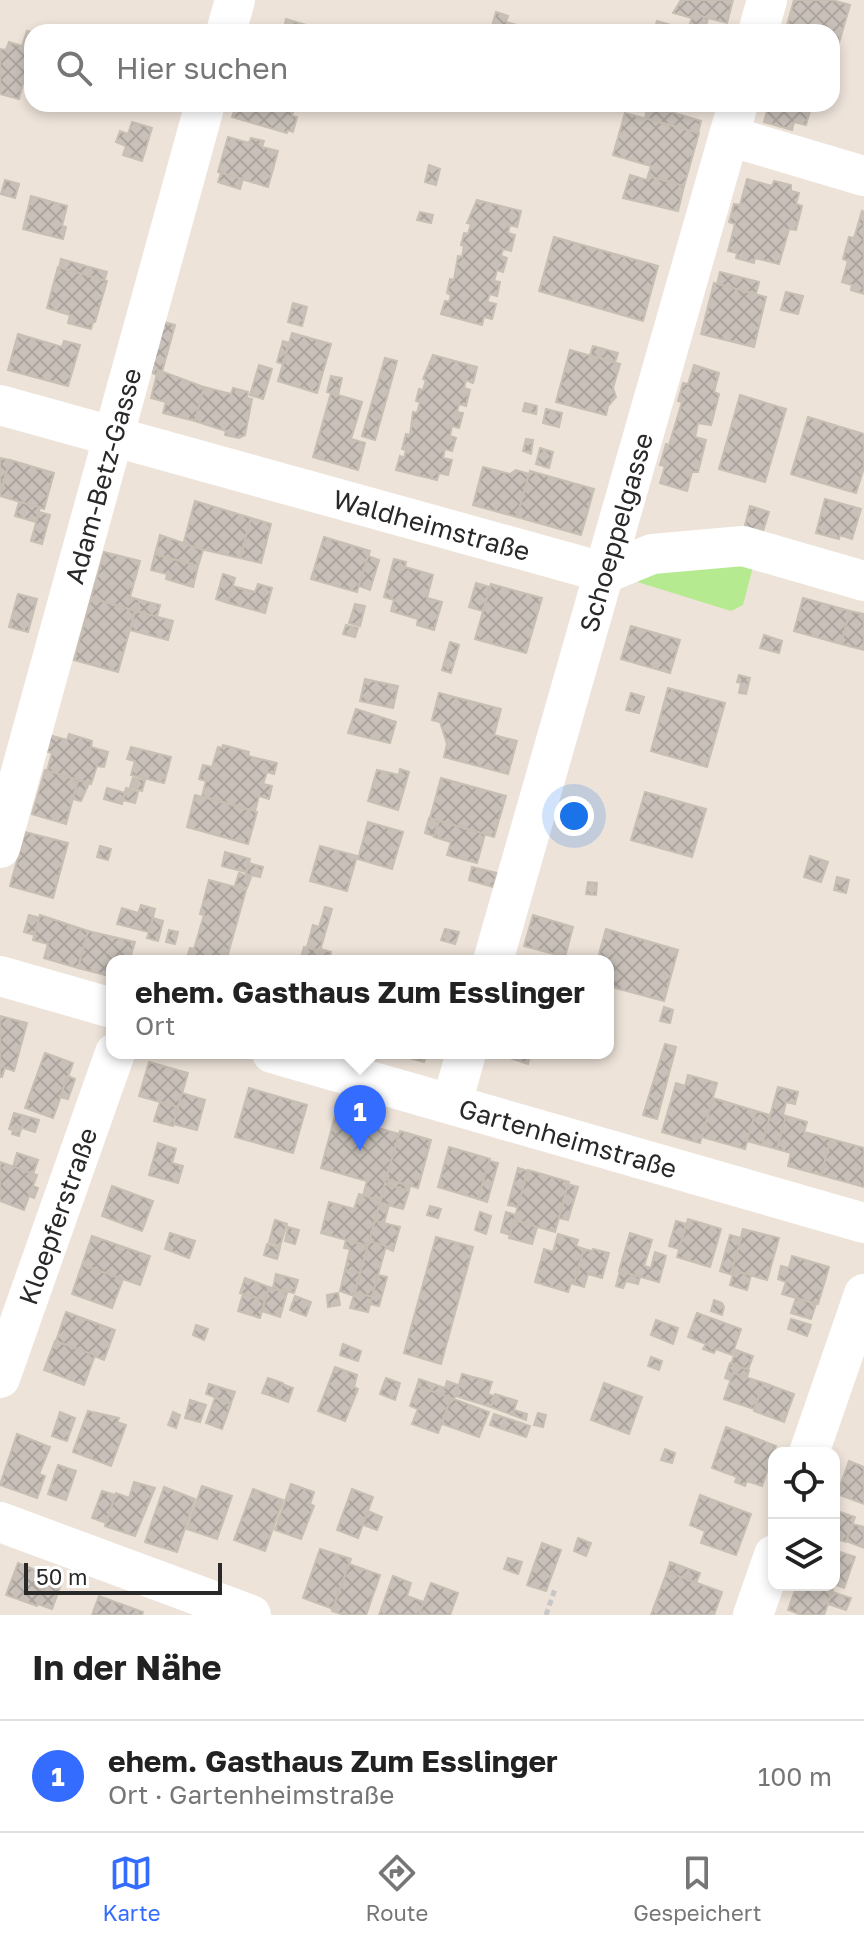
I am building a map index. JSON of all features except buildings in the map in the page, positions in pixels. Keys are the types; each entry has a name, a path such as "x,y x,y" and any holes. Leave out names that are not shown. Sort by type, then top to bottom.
{"street":[{"path":"228,24 235,0"},
{"path":"760,24 767,0"},
{"name":"Adam-Betz-Gasse","path":"0,848 203,112"},
{"path":"733,120 864,176"},
{"name":"Schoeppelgasse","path":"495,955 733,120"},
{"name":"Waldheimstraße","path":"0,405 606,573"},
{"path":"606,573 652,554 743,546 864,581"},
{"path":"0,976 106,1006"},
{"name":"Kloepferstraße","path":"0,1378 113,1059"},
{"name":"Gartenheimstraße","path":"294,1059 864,1223"},
{"path":"452,1103 464,1059"},
{"path":"811,1447 864,1294"},
{"path":"0,1522 251,1615"},
{"path":"753,1615 768,1572"}],"path":[{"path":"546,1615 555,1589"}],"green space":[{"path":"693,562 753,567 743,605 731,611 631,580"}],"place":[{"name":"ehem. Gasthaus Zum Esslinger","path":"360,1151"}]}
